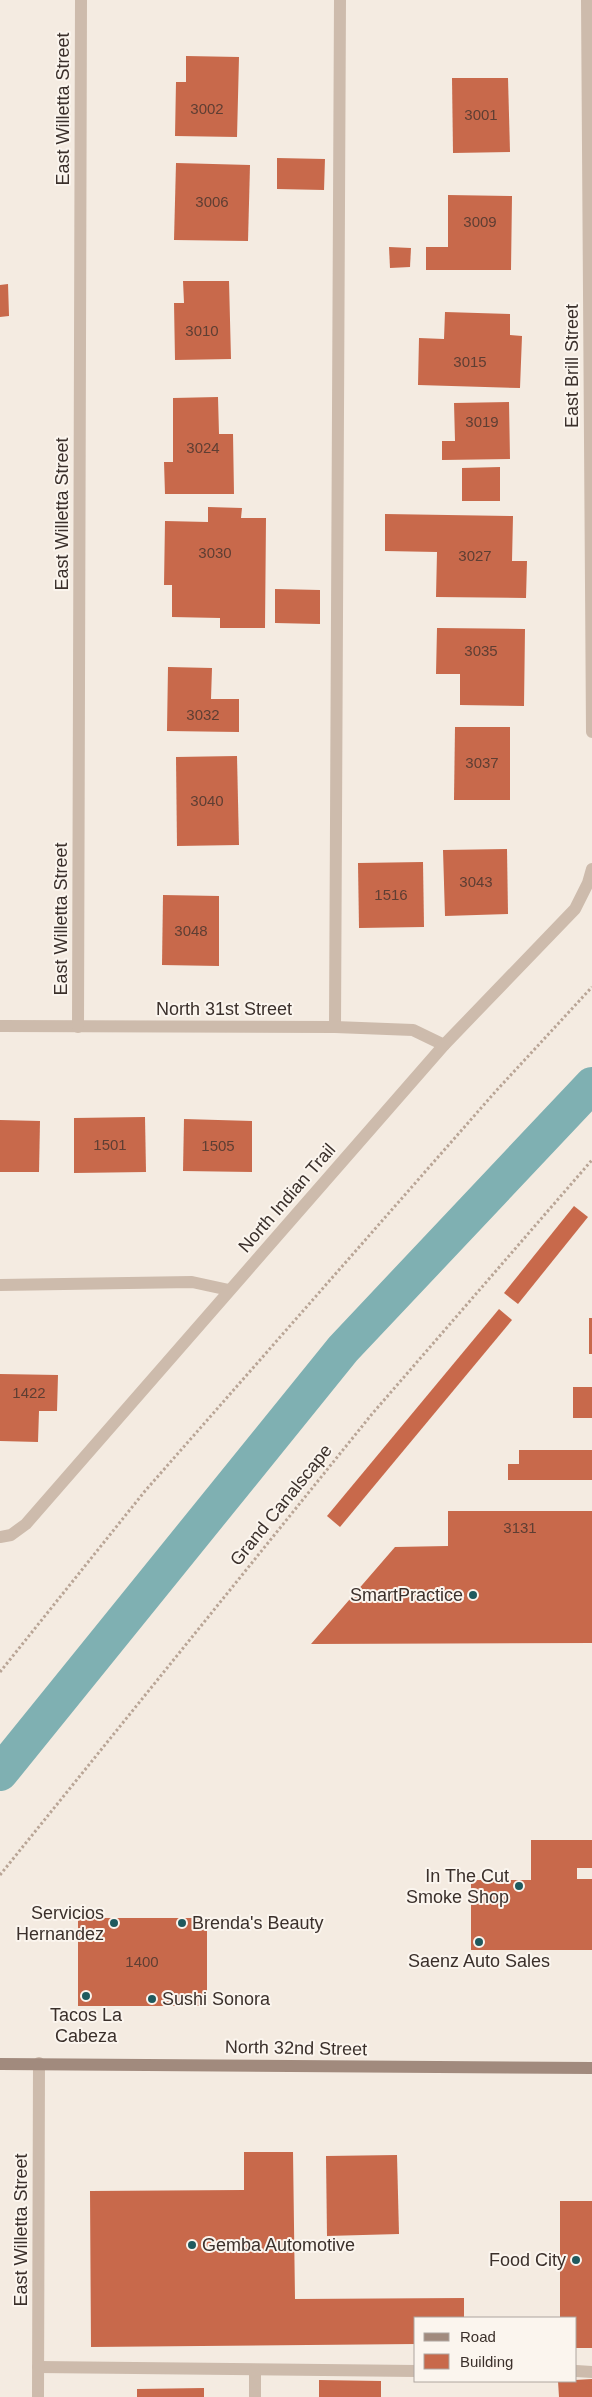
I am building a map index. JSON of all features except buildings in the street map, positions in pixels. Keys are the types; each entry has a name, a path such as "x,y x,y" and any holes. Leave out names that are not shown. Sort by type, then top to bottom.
{"main road":[{"name":"North 32nd Street","path":"0,2064 592,2068"}],"street":[{"name":"East Willetta Street","path":"78,1027 81,0"},
{"path":"335,1027 340,0"},
{"name":"East Brill Street","path":"588,0 592,732"},
{"path":"590,883 592,869"},
{"name":"North Indian Trail","path":"6,1536 26,1524 444,1045 575,909 590,883"},
{"name":"North 31st Street","path":"0,1026 335,1027 413,1030 444,1045"},
{"path":"0,1285 192,1282 229,1290"},
{"name":"East Willetta Street","path":"38,2397 39,2063"},
{"path":"38,2367 414,2370"},
{"path":"255,2370 255,2397"},
{"path":"577,2372 592,2372"}],"path":[{"path":"0,1672 145,1491 496,1091 592,987"},
{"name":"Grand Canalscape","path":"0,1875 372,1414 592,1160"}],"waterway":[{"path":"0,1773 343,1349 592,1085"}],"place":[{"name":"SmartPractice","path":"473,1595"},
{"name":"In The Cut Smoke Shop","path":"519,1886"},
{"name":"Servicios Hernandez","path":"114,1923"},
{"name":"Brenda's Beauty","path":"182,1923"},
{"name":"Saenz Auto Sales","path":"479,1942"},
{"name":"Tacos La Cabeza","path":"86,1996"},
{"name":"Sushi Sonora","path":"152,1999"},
{"name":"Gemba Automotive","path":"192,2245"},
{"name":"Food City","path":"576,2260"}]}
